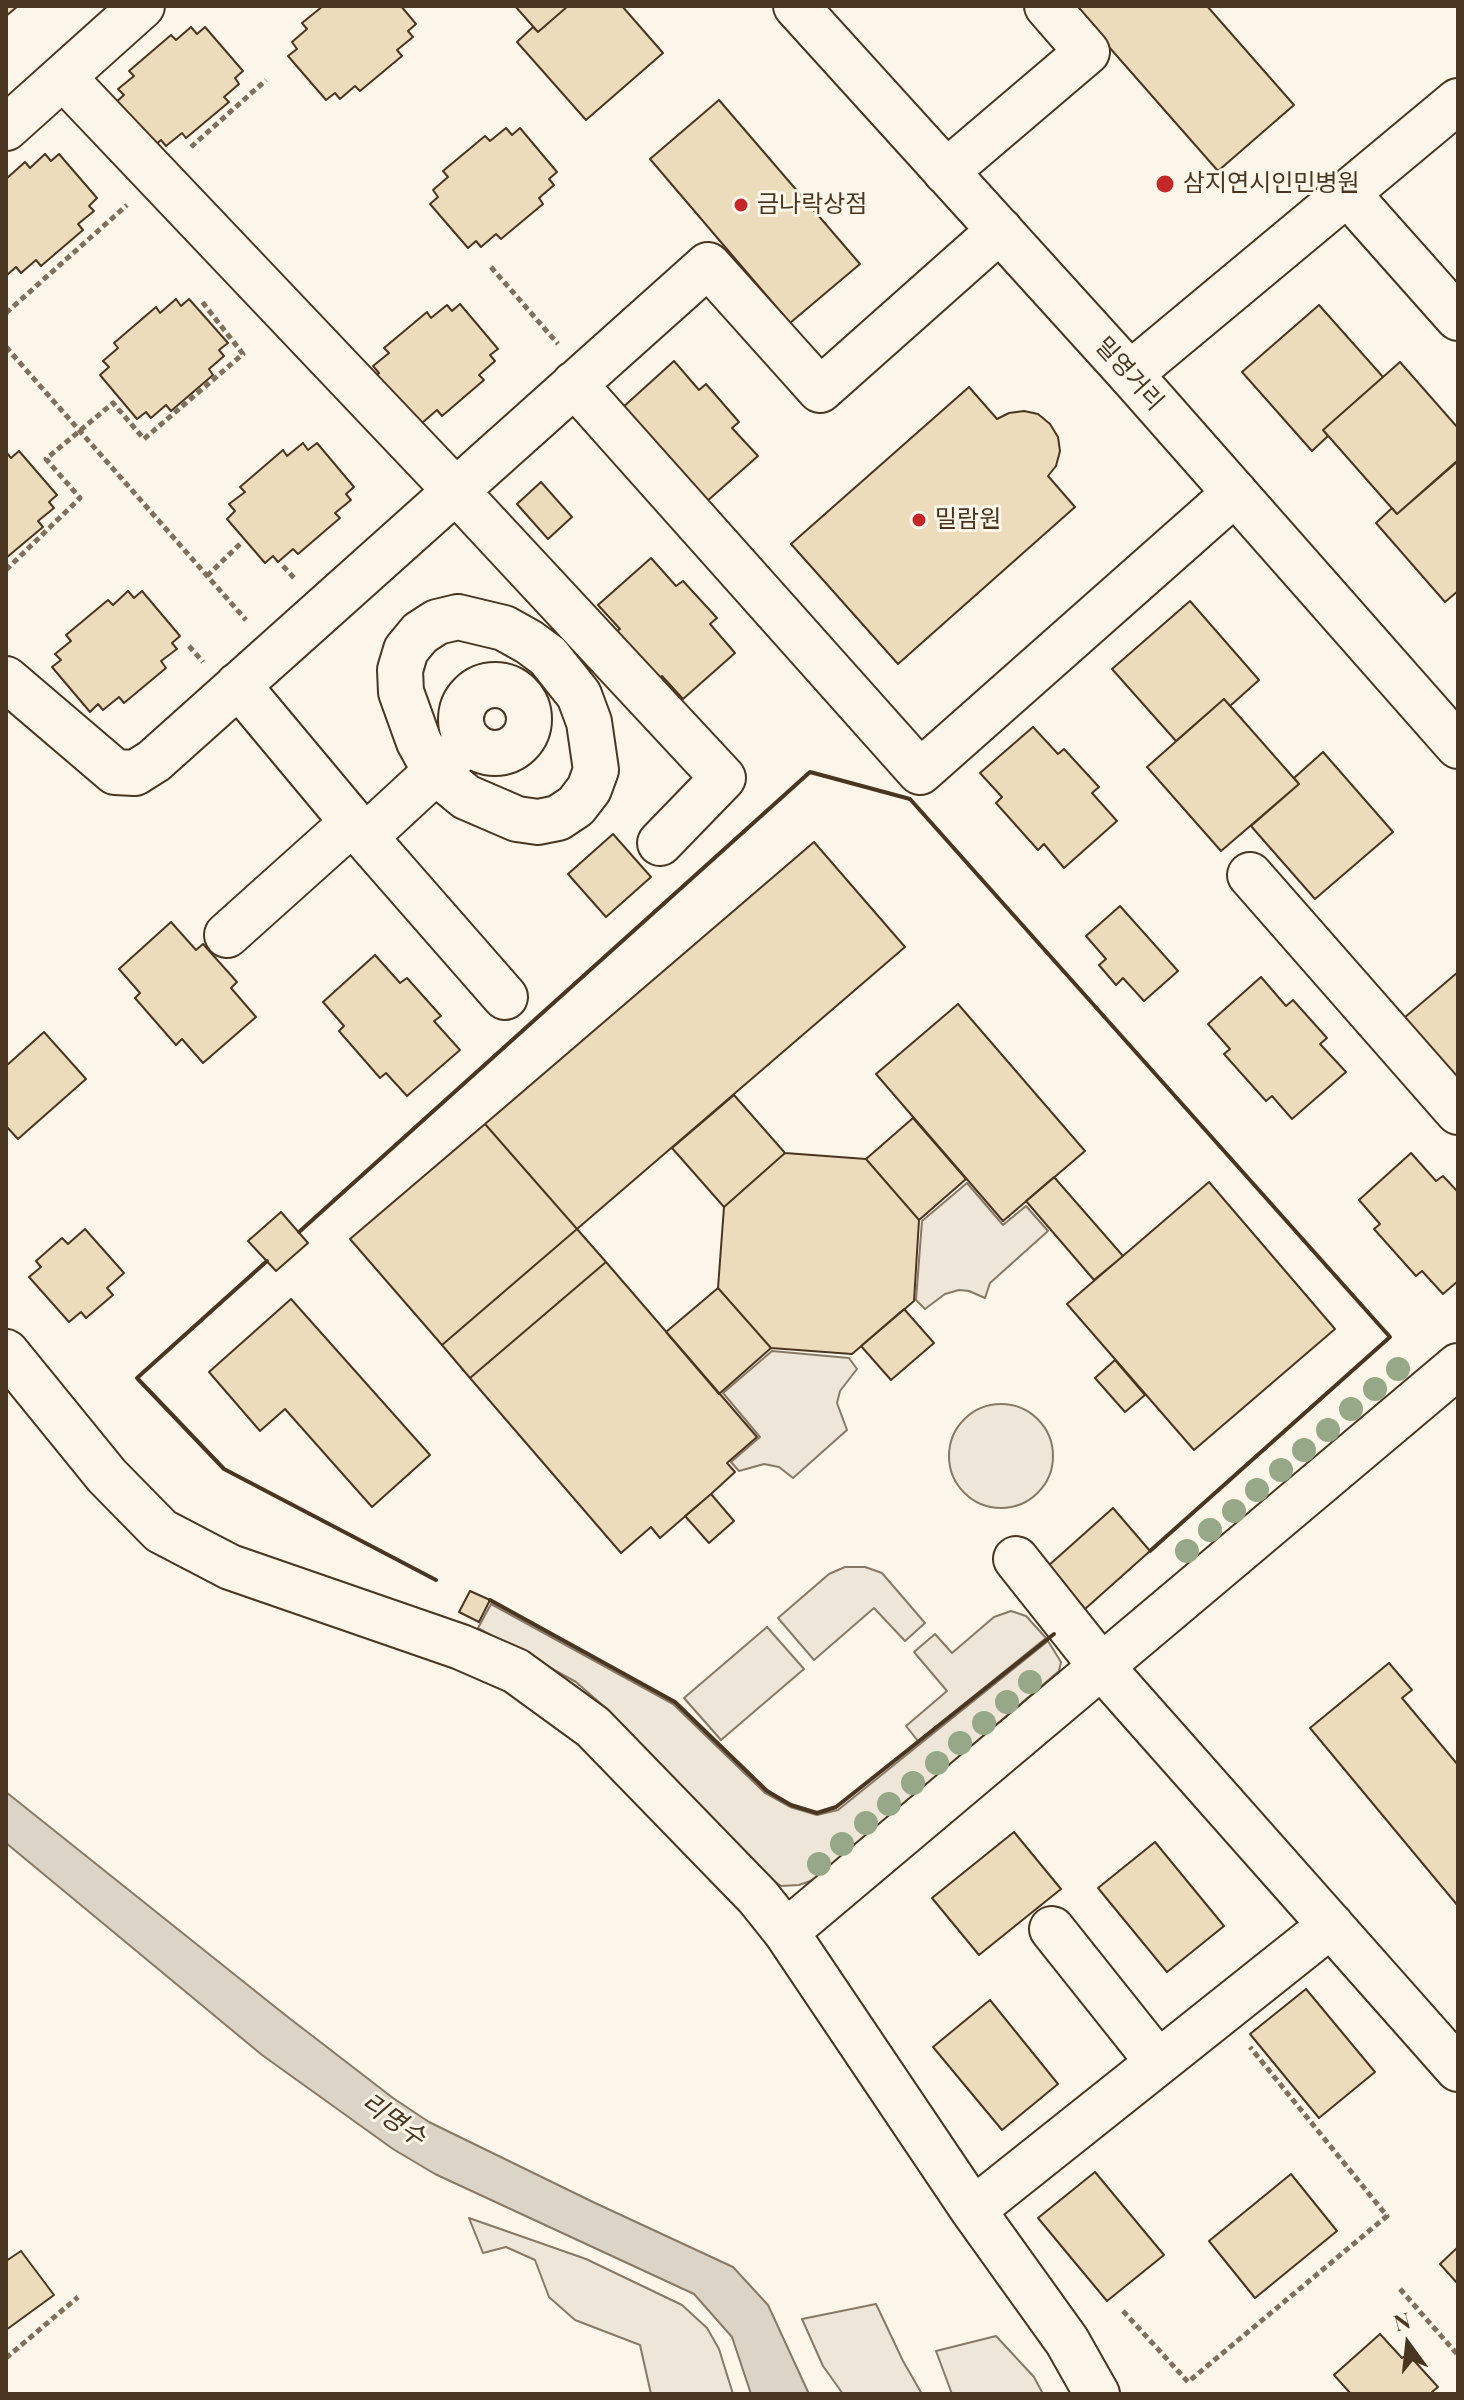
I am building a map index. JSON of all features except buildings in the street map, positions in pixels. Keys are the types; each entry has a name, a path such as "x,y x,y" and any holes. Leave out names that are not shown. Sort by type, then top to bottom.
{"street":[{"path":"6,128 142,6"},
{"name":"밀영거리","path":"796,6 1130,374 1458,746"},
{"path":"946,172 1087,52 1047,6"},
{"path":"63,77 723,778 660,843"},
{"path":"1130,374 1458,101"},
{"path":"1347,193 1458,318"},
{"path":"6,679 115,772 135,773 154,761 708,265 820,390 1000,230"},
{"path":"579,380 920,772 1235,493"},
{"path":"458,617 504,628 529,642 555,664 579,695 595,748 596,770 589,789 576,806 558,818 538,822 517,819 466,797 453,756 419,742 401,692 400,670 406,650 420,633 437,622 458,617"},
{"path":"227,935 453,756 481,751 496,754 511,750 523,740 529,725 528,710 521,696 587,632"},
{"path":"238,685 505,997"},
{"path":"1250,875 1458,1112"},
{"path":"6,1352 107,1476 161,1531 230,1567 461,1647 516,1671 593,1727 758,1897 786,1932 973,2210 1067,2341 1097,2394"},
{"path":"786,1932 1458,1366"},
{"path":"1016,1559 1101,1666 1458,2069"},
{"path":"973,2210 1331,1925"},
{"path":"1052,1929 1158,2062"}],"path":[{"path":"491,267 579,380"},
{"path":"6,570 80,498 46,459 113,403 144,439 243,354 200,299"},
{"path":"6,347 275,653"},
{"path":"207,576 240,544"},
{"path":"1123,2311 1188,2382 1387,2216 1222,2012"},
{"path":"1400,2289 1458,2355"},
{"path":"6,2358 78,2297"}],"shaded area":[{"path":"967,1183 1003,1225 1026,1206 1048,1231 990,1283 985,1298 959,1290 945,1294 925,1309 916,1300 922,1221"},
{"path":"772,1351 849,1358 857,1369 840,1391 837,1403 847,1430 793,1478 779,1467 764,1464 739,1471 731,1462 760,1437 723,1393"},
{"path":"1001,1404 1021,1408 1038,1419 1049,1436 1053,1456 1049,1476 1038,1493 1021,1504 1001,1508 981,1504 964,1493 953,1476 949,1456 953,1436 964,1419 981,1408"},
{"path":"845,1567 865,1567 882,1573 925,1623 905,1641 874,1608 814,1660 778,1618 829,1574"},
{"path":"491,1604 673,1704 765,1793 790,1807 817,1815 838,1810 1048,1641 1061,1662 1059,1671 816,1879 799,1885 781,1886 767,1876 608,1710 576,1682 478,1628"},
{"path":"1011,1611 1026,1616 1046,1638 918,1741 906,1726 947,1691 914,1652 935,1634 952,1653 994,1617"},
{"path":"767,1627 804,1669 721,1740 684,1698"},
{"path":"469,2218 586,2259 682,2305 707,2328 719,2349 733,2394 651,2394 640,2345 575,2320 549,2297 535,2260 506,2247 483,2253"},
{"path":"876,2304 922,2394 843,2394 823,2366 802,2319"},
{"path":"996,2336 1034,2377 1043,2394 952,2394 936,2351"}],"water":[{"name":"리명수","path":"6,1792 284,2014 429,2122 733,2267 768,2305 809,2394 751,2394 732,2337 694,2294 435,2174 393,2149 262,2055 6,1843"}],"wall":[{"path":"299,1232 810,772 910,799 1390,1337 1150,1551"},
{"path":"267,1261 137,1378 224,1469 436,1580"},
{"path":"490,1600 675,1702 767,1791 791,1805 817,1813 836,1807 1054,1634"}],"place":[{"name":"삼지연시인민병원","path":"1165,184"},
{"name":"금나락상점","path":"741,205"},
{"name":"밀람원","path":"919,520"}]}
